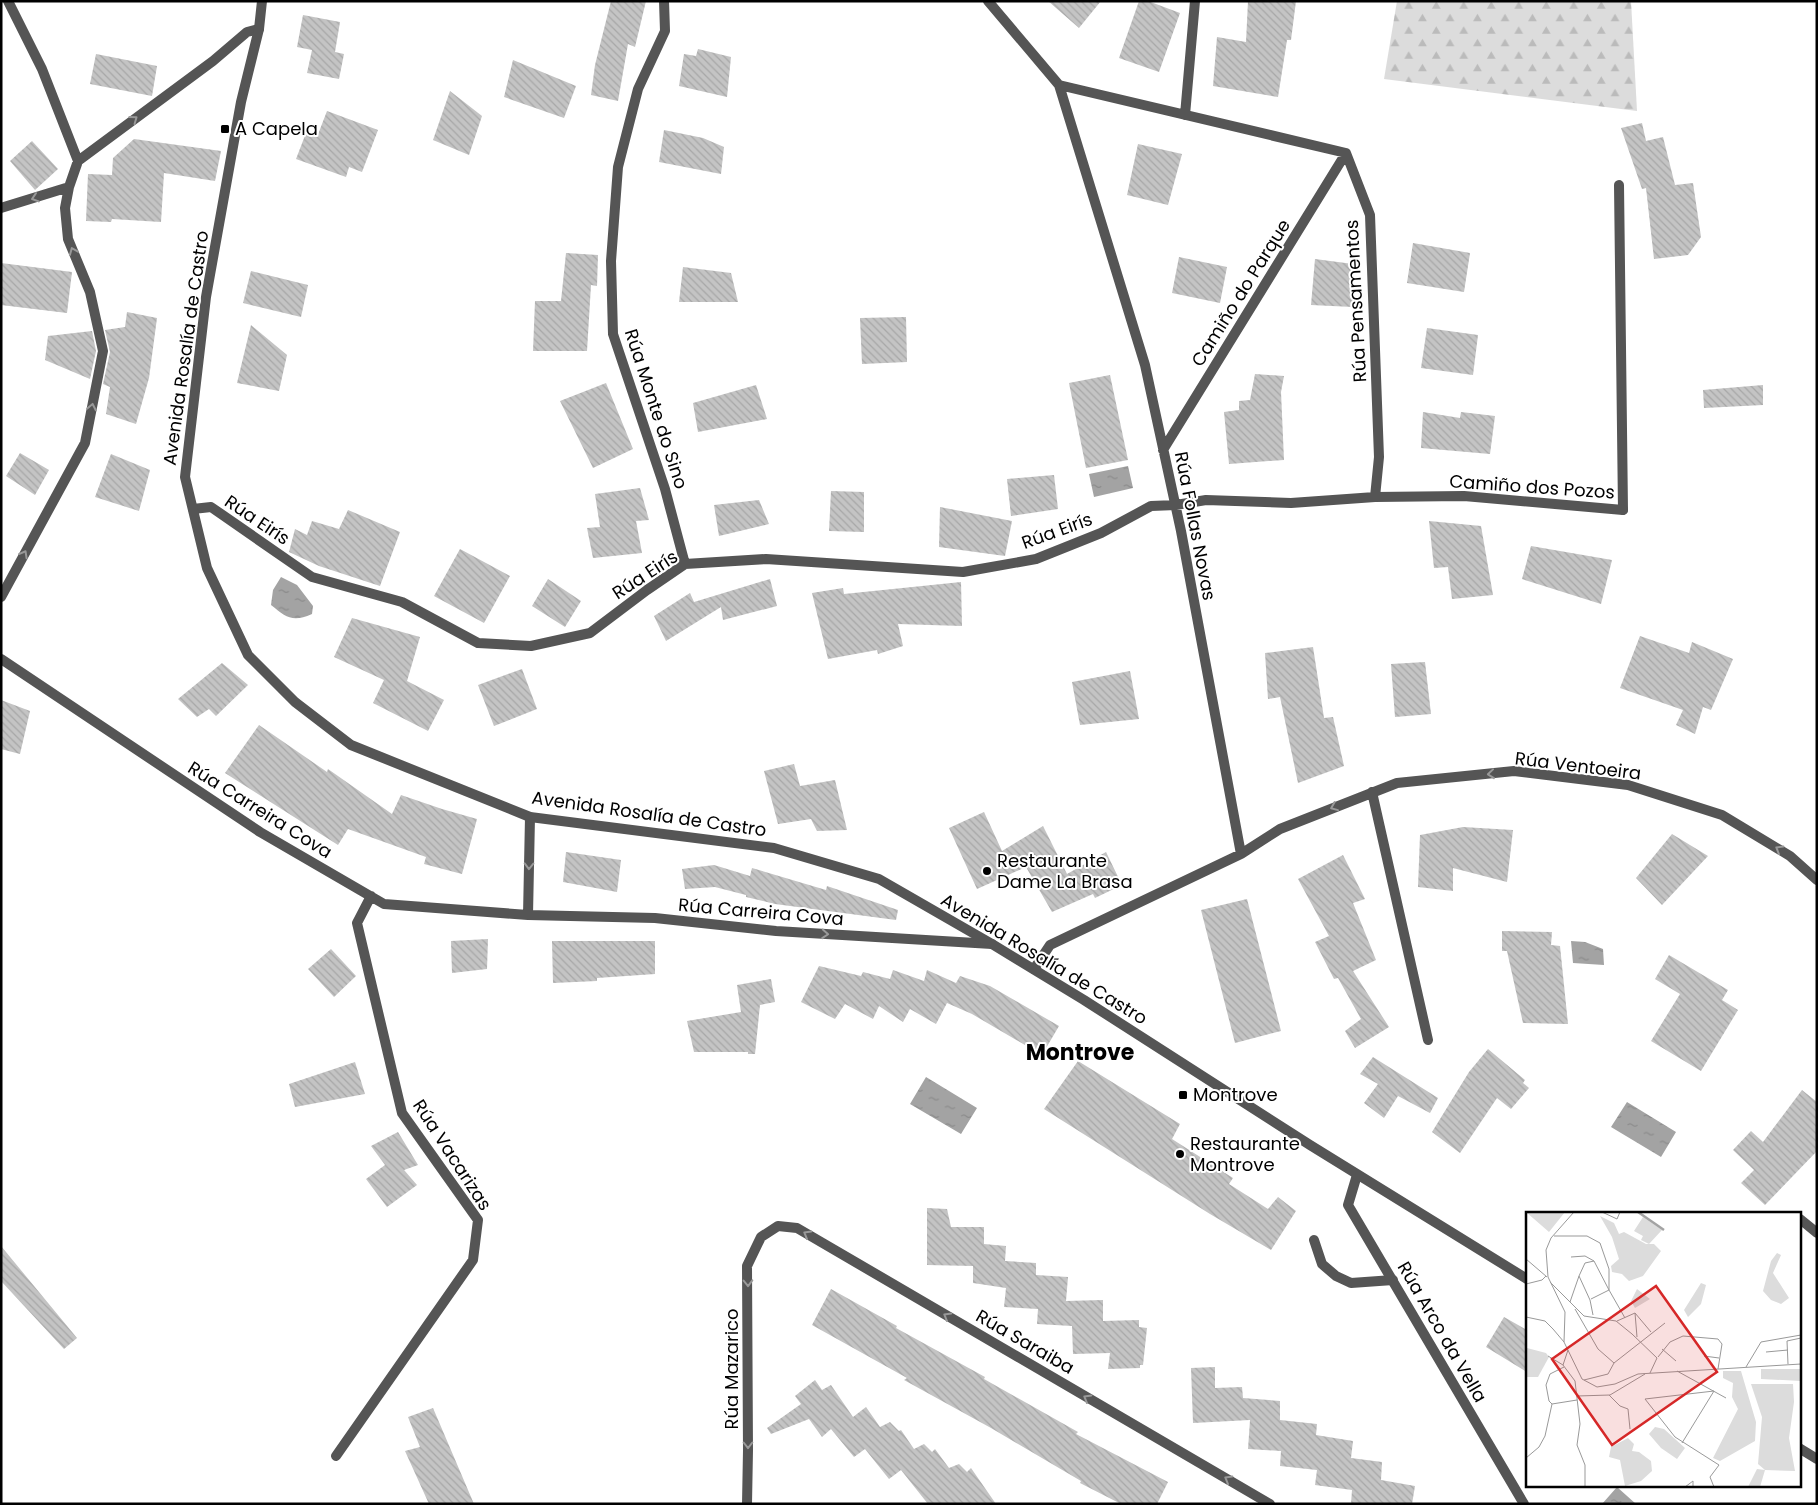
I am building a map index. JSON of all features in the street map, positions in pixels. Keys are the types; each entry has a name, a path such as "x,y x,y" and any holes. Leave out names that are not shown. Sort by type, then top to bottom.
{"street":[{"path":"8,1 42,69 78,161"},
{"name":"Avenida Rosalía de Castro","path":"262,1 258,29 241,102 206,297 185,477 207,568 248,655 295,702 351,745 530,817 774,848 878,879 1034,969 1357,1174 1526,1278"},
{"name":"Rúa Monte do Sino","path":"664,1 665,31 638,88 618,168 611,261 613,334 665,489 685,564"},
{"name":"Rúa Follas Novas","path":"988,1 1058,85 1145,365 1176,505 1241,854"},
{"path":"1185,115 1195,1"},
{"path":"1,596 85,443 103,351 90,292 68,239 65,208 69,187 78,161 213,61 247,32 258,29"},
{"path":"1058,85 1346,153"},
{"name":"Camiño do Parque","path":"1164,450 1346,153"},
{"name":"Rúa Pensamentos","path":"1346,153 1370,215 1379,457 1375,497"},
{"name":"Camiño dos Pozos","path":"1176,505 1206,500 1291,503 1375,497 1464,496 1623,510 1619,185"},
{"path":"1,208 69,187"},
{"name":"Rúa Eirís","path":"193,509 211,507 312,577 402,602 478,643 531,646 590,633 685,564 766,559 963,572 1036,559 1101,533 1151,506 1176,505"},
{"name":"Rúa Carreira Cova","path":"1,659 260,832 384,904 528,916 655,918 776,931 992,944"},
{"name":"Rúa Ventoeira","path":"1241,854 1280,829 1397,783 1514,772 1628,785 1722,815 1790,856 1817,880"},
{"path":"1372,792 1428,1040"},
{"path":"528,916 530,817"},
{"path":"1034,969 1050,945 1241,854"},
{"name":"Rúa Vacarizas","path":"336,1456 473,1260 478,1220 402,1113 357,923 371,896"},
{"name":"Rúa Arco da Vella","path":"1357,1174 1348,1206 1524,1504"},
{"path":"1800,1219 1817,1233"},
{"name":"Rúa Saraiba","path":"761,1237 778,1226 797,1228 1270,1504"},
{"name":"Rúa Mazarico","path":"746,1504 748,1266 761,1237"},
{"path":"1314,1240 1322,1264 1336,1276 1351,1283 1392,1280"},
{"path":"1800,1449 1817,1459"}],"green space":[{"path":"1397,1 1631,1 1637,111 1384,79"}],"water":[{"path":"1128,466 1133,488 1094,497 1089,474"},
{"path":"281,577 297,585 313,606 312,614 294,618 281,613 271,605 273,590"},
{"path":"1571,941 1585,942 1603,949 1604,965 1573,963"},
{"path":"926,1077 977,1108 961,1134 910,1104"},
{"path":"1627,1102 1676,1132 1661,1157 1611,1127"},
{"path":"1618,1488 1636,1504 1602,1504"}],"building":[{"path":"611,1 646,1 635,47 628,44 618,101 591,95 595,65"},
{"path":"1048,1 1101,1 1079,28"},
{"path":"1139,1 1148,1 1180,13 1159,72 1119,58"},
{"path":"1248,1 1296,1 1291,40 1287,40 1278,97 1213,86 1217,37 1246,42"},
{"path":"303,15 340,22 335,52 344,54 339,79 307,73 312,50 297,47"},
{"path":"698,49 731,57 727,97 679,86 684,54 696,56"},
{"path":"96,54 157,66 152,96 90,84"},
{"path":"513,60 576,86 564,118 504,97"},
{"path":"450,91 482,116 469,155 433,140"},
{"path":"327,111 378,130 362,172 349,167 346,177 296,159 306,133 317,137"},
{"path":"1642,123 1646,141 1663,137 1675,185 1693,183 1701,237 1688,255 1654,259 1646,188 1642,189 1621,128"},
{"path":"664,130 703,138 724,147 721,174 659,162"},
{"path":"134,139 221,151 215,181 164,173 161,222 112,219 111,222 86,221 88,174 112,175 113,158"},
{"path":"32,141 58,169 35,190 10,161"},
{"path":"1138,144 1182,154 1168,205 1127,195"},
{"path":"1413,243 1470,253 1464,292 1407,283"},
{"path":"566,253 598,255 597,286 591,285 587,351 533,351 535,301 561,301"},
{"path":"1179,257 1227,267 1220,303 1172,293"},
{"path":"1315,259 1353,264 1353,307 1311,305"},
{"path":"1,263 72,272 67,313 1,305"},
{"path":"683,267 731,273 738,302 679,302"},
{"path":"251,271 308,285 301,317 243,303"},
{"path":"127,312 157,318 149,378 136,424 106,414 110,387 103,384 110,352 105,330 125,327"},
{"path":"906,317 907,362 862,364 860,318"},
{"path":"251,325 287,355 279,391 237,383"},
{"path":"1427,328 1478,335 1473,375 1421,368"},
{"path":"92,331 96,351 90,379 45,360 48,336"},
{"path":"1255,374 1284,376 1281,392 1284,460 1229,464 1224,412 1239,410 1239,401 1250,400"},
{"path":"1110,375 1128,460 1086,468 1069,383"},
{"path":"606,383 633,449 593,468 560,401"},
{"path":"756,385 767,419 698,432 693,403"},
{"path":"1763,385 1763,405 1704,408 1703,390"},
{"path":"1423,412 1460,418 1461,412 1495,416 1490,454 1421,448"},
{"path":"20,453 49,470 35,495 6,476"},
{"path":"111,454 150,470 139,511 95,497"},
{"path":"1054,475 1058,509 1011,516 1007,479"},
{"path":"640,488 649,520 636,521 642,553 593,558 587,528 600,527 595,494"},
{"path":"831,491 864,492 864,532 829,531"},
{"path":"759,500 769,524 719,536 714,505"},
{"path":"940,507 1012,521 1005,556 939,547"},
{"path":"348,510 400,532 380,586 319,566 289,552 295,529 307,535 312,521 339,529"},
{"path":"1429,521 1481,526 1493,595 1452,599 1448,567 1434,568"},
{"path":"1531,546 1612,560 1601,604 1522,579"},
{"path":"460,549 510,576 484,623 434,596"},
{"path":"548,579 581,601 565,627 532,606"},
{"path":"770,579 777,606 723,620 721,607 666,641 654,616 690,593 694,602"},
{"path":"961,582 962,626 898,624 903,646 878,654 877,650 828,659 812,593 843,588 844,594"},
{"path":"352,618 420,637 407,681 444,700 428,731 373,703 384,680 334,657"},
{"path":"1640,636 1689,653 1692,642 1733,659 1711,710 1703,707 1695,734 1676,725 1683,710 1620,688"},
{"path":"1313,647 1324,718 1333,717 1344,766 1298,783 1280,697 1268,699 1265,653"},
{"path":"1425,662 1431,714 1395,717 1391,664"},
{"path":"222,663 248,685 216,716 209,709 197,717 178,699"},
{"path":"522,669 537,709 494,726 478,685"},
{"path":"1130,671 1139,719 1080,725 1072,682"},
{"path":"1,700 30,711 20,754 1,749"},
{"path":"259,725 327,772 328,769 392,814 401,795 477,819 462,874 424,864 426,857 348,829 338,845 225,773"},
{"path":"794,764 800,786 835,780 847,830 817,831 811,819 778,824 764,771"},
{"path":"984,812 1002,851 1043,826 1067,874 1106,852 1122,885 1095,898 1093,894 1052,912 1026,867 977,889 949,828"},
{"path":"1463,827 1513,830 1507,882 1453,868 1453,891 1418,887 1420,835"},
{"path":"1672,834 1708,856 1662,905 1636,878"},
{"path":"566,852 621,860 617,892 563,882"},
{"path":"1343,855 1365,899 1353,903 1376,960 1353,971 1389,1027 1355,1048 1345,1031 1361,1019 1338,978 1334,979 1315,942 1329,936 1298,879"},
{"path":"714,865 750,876 752,868 826,890 827,886 898,910 896,920 775,904 715,887 685,889 682,869"},
{"path":"1247,899 1281,1031 1235,1043 1201,910"},
{"path":"1502,931 1552,932 1551,945 1560,946 1568,1024 1523,1023 1507,951 1502,951"},
{"path":"488,939 487,969 452,973 451,941"},
{"path":"552,941 655,941 655,974 597,978 597,981 553,983"},
{"path":"331,949 356,976 334,997 308,969"},
{"path":"1669,955 1728,990 1722,1000 1738,1010 1701,1071 1651,1041 1680,994 1655,979"},
{"path":"819,966 861,976 863,972 890,979 893,970 924,981 927,970 956,983 960,976 990,986 1059,1026 1042,1055 972,1014 947,1003 936,1024 910,1009 903,1022 879,1006 873,1019 845,1004 835,1019 801,1002"},
{"path":"771,979 775,1002 760,1005 755,1054 748,1054 748,1052 694,1052 687,1021 741,1012 737,985"},
{"path":"1488,1049 1525,1080 1523,1083 1529,1088 1511,1109 1497,1098 1460,1153 1432,1132 1469,1072"},
{"path":"1373,1057 1438,1098 1430,1113 1398,1096 1384,1118 1364,1103 1378,1084 1360,1074"},
{"path":"1078,1061 1180,1124 1172,1139 1233,1178 1229,1184 1268,1209 1278,1197 1296,1211 1271,1250 1210,1214 1044,1109"},
{"path":"355,1062 365,1094 295,1107 289,1084"},
{"path":"1802,1090 1817,1102 1817,1151 1765,1205 1741,1183 1754,1170 1733,1150 1751,1131 1763,1142"},
{"path":"398,1132 418,1165 404,1170 417,1185 387,1207 366,1179 385,1165 371,1146"},
{"path":"927,1208 947,1209 951,1227 984,1227 984,1244 1006,1246 1005,1261 1036,1263 1036,1275 1068,1277 1066,1301 1103,1300 1103,1321 1139,1320 1139,1327 1147,1328 1143,1365 1140,1365 1140,1368 1108,1369 1110,1353 1073,1354 1072,1326 1037,1324 1038,1309 1004,1307 1006,1288 973,1283 973,1266 927,1265"},
{"path":"1,1246 77,1338 64,1349 1,1281"},
{"path":"831,1289 1078,1432 1076,1434 1168,1482 1157,1504 1121,1504 1080,1483 1081,1481 991,1428 904,1380 907,1378 812,1325"},
{"path":"1504,1317 1526,1329 1526,1371 1486,1347"},
{"path":"1215,1367 1215,1388 1242,1387 1243,1398 1280,1401 1280,1420 1317,1424 1316,1435 1353,1441 1351,1458 1382,1462 1381,1480 1415,1486 1412,1504 1351,1504 1352,1490 1315,1485 1317,1470 1280,1466 1281,1451 1248,1449 1250,1420 1193,1423 1191,1368"},
{"path":"815,1380 822,1390 831,1385 853,1417 866,1407 880,1427 890,1422 899,1431 901,1430 914,1449 924,1444 932,1452 935,1449 949,1468 959,1464 967,1472 971,1468 996,1504 928,1504 901,1470 889,1479 865,1449 854,1457 831,1429 822,1437 809,1419 771,1434 767,1428 801,1404 795,1396"},
{"path":"433,1408 474,1504 429,1504 405,1451 420,1447 408,1417"}],"place":[{"name":"A Capela","path":"225,129"},
{"name":"Restaurante Dame La Brasa","path":"987,871"},
{"name":"Montrove","path":"1183,1095"},
{"name":"Restaurante Montrove","path":"1180,1154"}],"district":[{"name":"Montrove","path":"1080,1052"}]}
